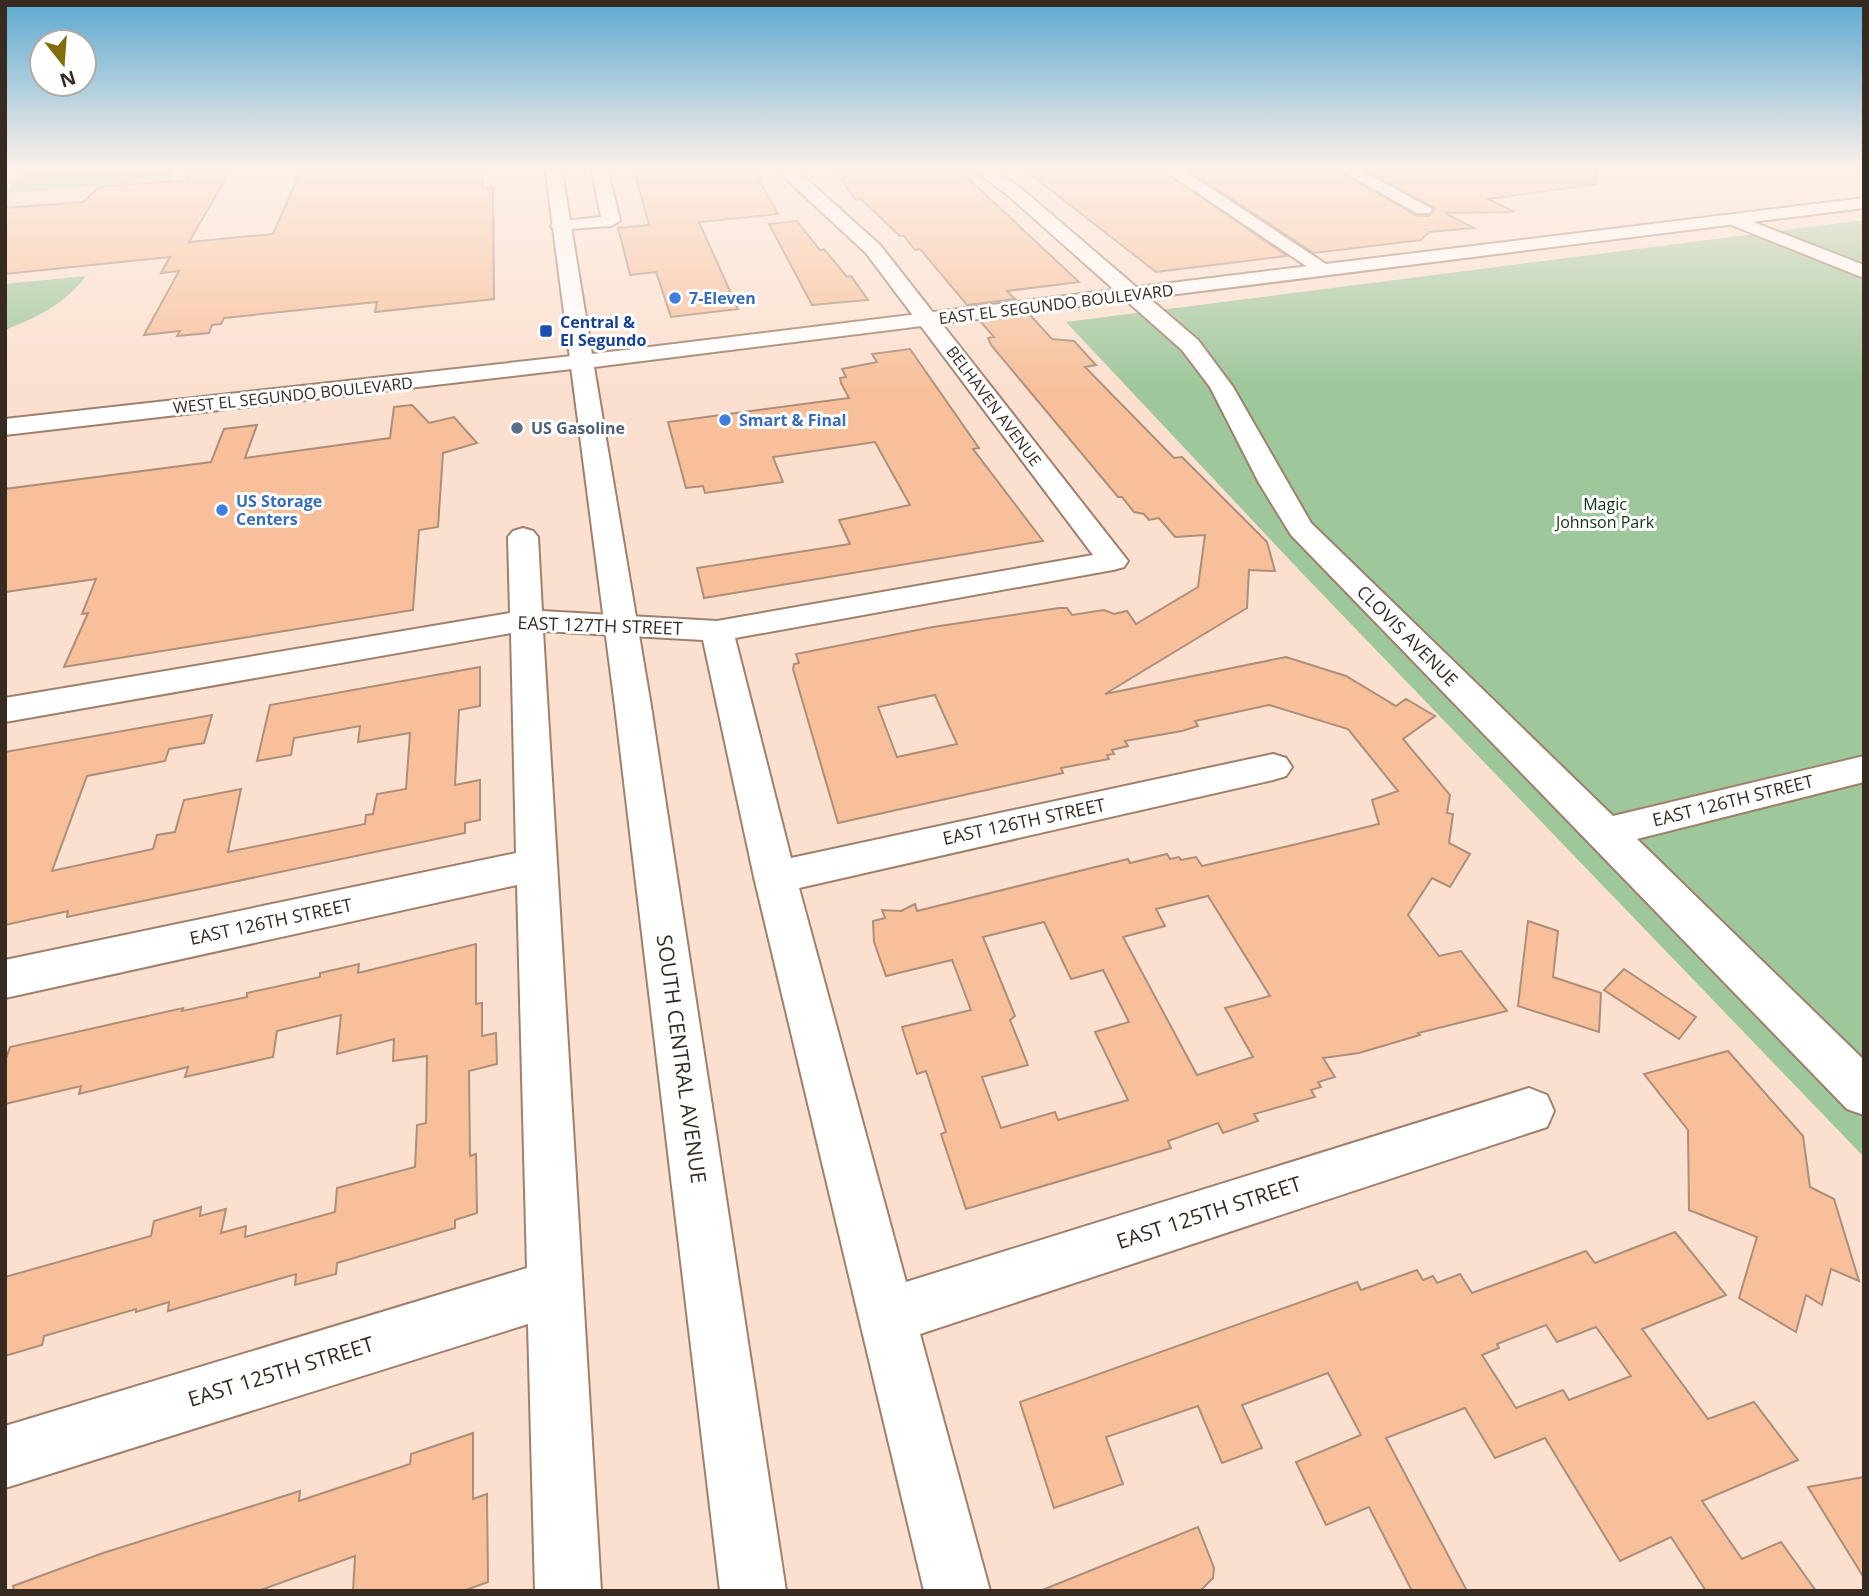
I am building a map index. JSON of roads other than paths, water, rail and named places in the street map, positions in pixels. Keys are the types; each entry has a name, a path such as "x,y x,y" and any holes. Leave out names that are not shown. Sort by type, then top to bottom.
{"street":[{"path":"562,240 581,362"},
{"name":"BELHAVEN AVENUE","path":"864,240 873,249 1112,561"},
{"name":"CLOVIS AVENUE","path":"1071,240 1135,295 1211,368 1267,477 1301,529 1864,1093"},
{"path":"1280,240 1325,270"},
{"name":"EAST EL SEGUNDO BOULEVARD","path":"581,362 1567,240"},
{"path":"1786,240 1864,272"},
{"name":"WEST EL SEGUNDO BOULEVARD","path":"5,427 581,362"},
{"name":"SOUTH CENTRAL AVENUE","path":"581,362 621,626 753,1591"},
{"path":"523,537 568,1591"},
{"name":"EAST 127TH STREET","path":"5,710 527,620 717,631 1112,561"},
{"path":"717,631 775,877 957,1591"},
{"name":"EAST 126TH STREET","path":"775,877 1273,766"},
{"name":"EAST 126TH STREET","path":"1603,833 1864,769"},
{"name":"EAST 126TH STREET","path":"5,979 536,865"},
{"name":"EAST 125TH STREET","path":"889,1316 1530,1111"},
{"name":"EAST 125TH STREET","path":"5,1457 557,1287"}],"place":[{"name":"7-Eleven","path":"675,298"},
{"name":"Central & El Segundo","path":"546,331"},
{"name":"Smart & Final","path":"725,420"},
{"name":"US Gasoline","path":"517,428"},
{"name":"US Storage Centers","path":"222,510"}],"park label":[{"name":"Magic Johnson Park","path":"1605,513"}]}
